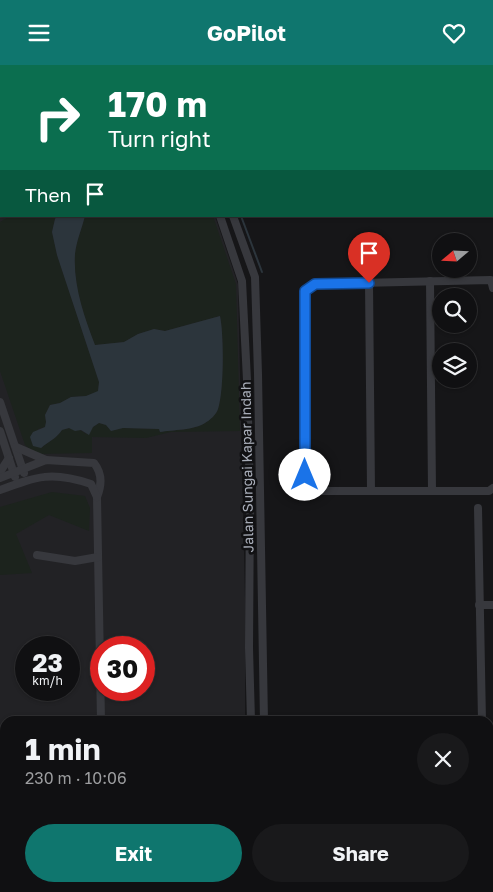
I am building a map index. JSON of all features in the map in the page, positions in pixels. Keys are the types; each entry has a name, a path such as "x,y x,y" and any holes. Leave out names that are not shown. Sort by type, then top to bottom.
{"street":[{"name":"Jalan Sungai Kapar Indah","path":"220,217 242,281 250,498 249,648 251,716"},
{"name":"Jalan Sungai Kapar Indah","path":"233,217 255,277 259,391 264,716"},
{"path":"493,288 492,279 315,284 305,291 305,475 316,491 489,491 493,488"},
{"path":"430,281 432,491"},
{"path":"369,283 371,491"},
{"path":"0,402 26,480"},
{"path":"0,431 18,483"},
{"path":"14,444 46,460 94,463 99,469 101,488 97,497 94,558 101,716"},
{"path":"0,472 8,455"},
{"path":"0,478 46,460"},
{"path":"0,489 26,480 58,475 92,484 97,497"},
{"path":"478,508 482,716"},
{"path":"37,555 74,561 94,558"},
{"path":"479,605 493,605"}],"shaded area":[{"path":"0,217 215,217 238,284 245,597 245,716 0,716"},
{"path":"8,217 56,217 52,232 57,255 99,382 98,392 86,396 71,397 60,403 50,405 45,415 45,427 38,429 41,448 55,438 62,430 81,430 86,434 99,423 106,425 111,431 123,428 159,429 160,432 196,427 213,417 220,401 223,363 220,316 165,331 154,329 138,334 124,342 95,345 80,300 75,254 85,217 213,217 236,284 240,431 171,432 146,438 92,437 92,453 36,454 25,445 0,371 0,222"},
{"path":"56,217 85,217 75,254 75,266 80,300 95,345 124,342 138,334 154,329 165,331 220,316 223,349 220,401 218,409 209,420 195,427 160,432 159,429 123,428 111,431 106,425 99,423 93,427 89,435 81,430 75,431 69,428 62,430 55,438 41,448 33,446 30,437 33,432 45,427 45,415 50,405 60,403 71,397 86,396 98,391 99,382 57,255 52,232"},
{"path":"52,492 85,496 90,508 89,531 49,515 16,534 32,573 0,575 0,507"}],"waterway":[{"path":"241,217 262,272"}],"route":[{"path":"305,475 305,291 315,284 369,283"}]}
